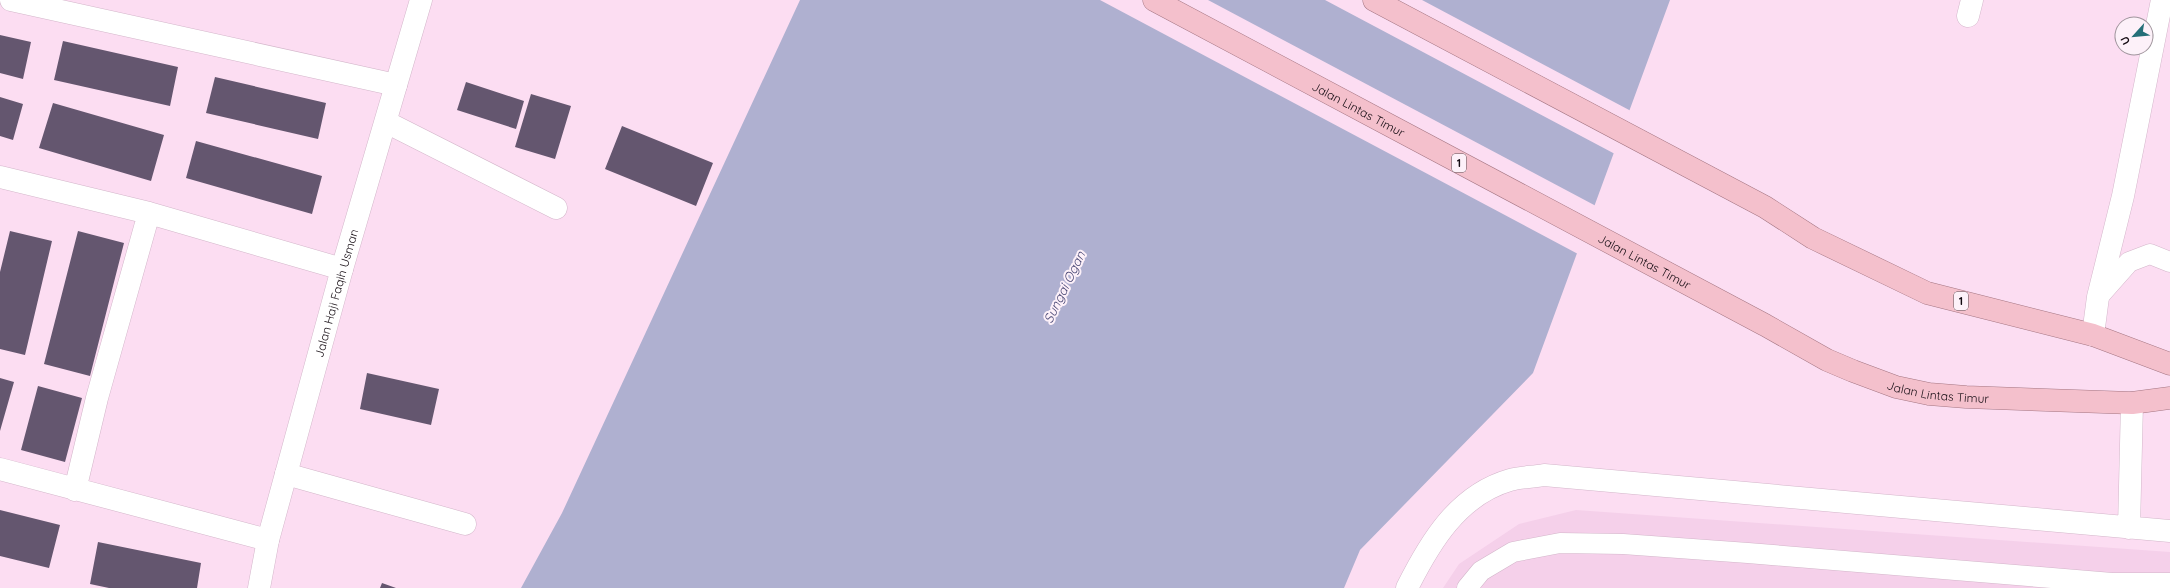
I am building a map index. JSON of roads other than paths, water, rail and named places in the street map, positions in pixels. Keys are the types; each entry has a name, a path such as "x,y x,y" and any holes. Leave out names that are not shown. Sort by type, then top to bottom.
{"highway":[{"name":"Jalan Lintas Timur","path":"1154,0 1765,325 1827,360 1896,387 1929,394 1966,397 2132,403 2170,398"},
{"name":"1","path":"1374,0 1765,207 1820,241 1927,293 2093,335 2170,364"}],"street":[{"path":"11,0 396,85"},
{"name":"Jalan Haji Faqih Usman","path":"259,588 268,540 342,268 421,0"},
{"path":"2093,335 2098,297 2123,196 2162,0"},
{"path":"386,122 556,208"},
{"path":"0,177 149,213 342,268"},
{"path":"75,490 97,398 149,213"},
{"path":"2129,528 2132,403"},
{"path":"0,469 268,540"},
{"path":"286,474 465,524"},
{"path":"1407,588 1436,535 1460,509 1485,490 1511,480 1544,475 2170,531"}],"lane":[{"path":"2098,297 2128,262 2150,254 2170,262"},
{"path":"1467,588 1481,571 1513,552 1560,543 1623,544 1748,553 2112,583 2170,583"}],"water":[{"name":"Sungai Ogan","path":"800,0 1670,0 1533,373 1360,550 1344,588 521,588 562,513"}]}
